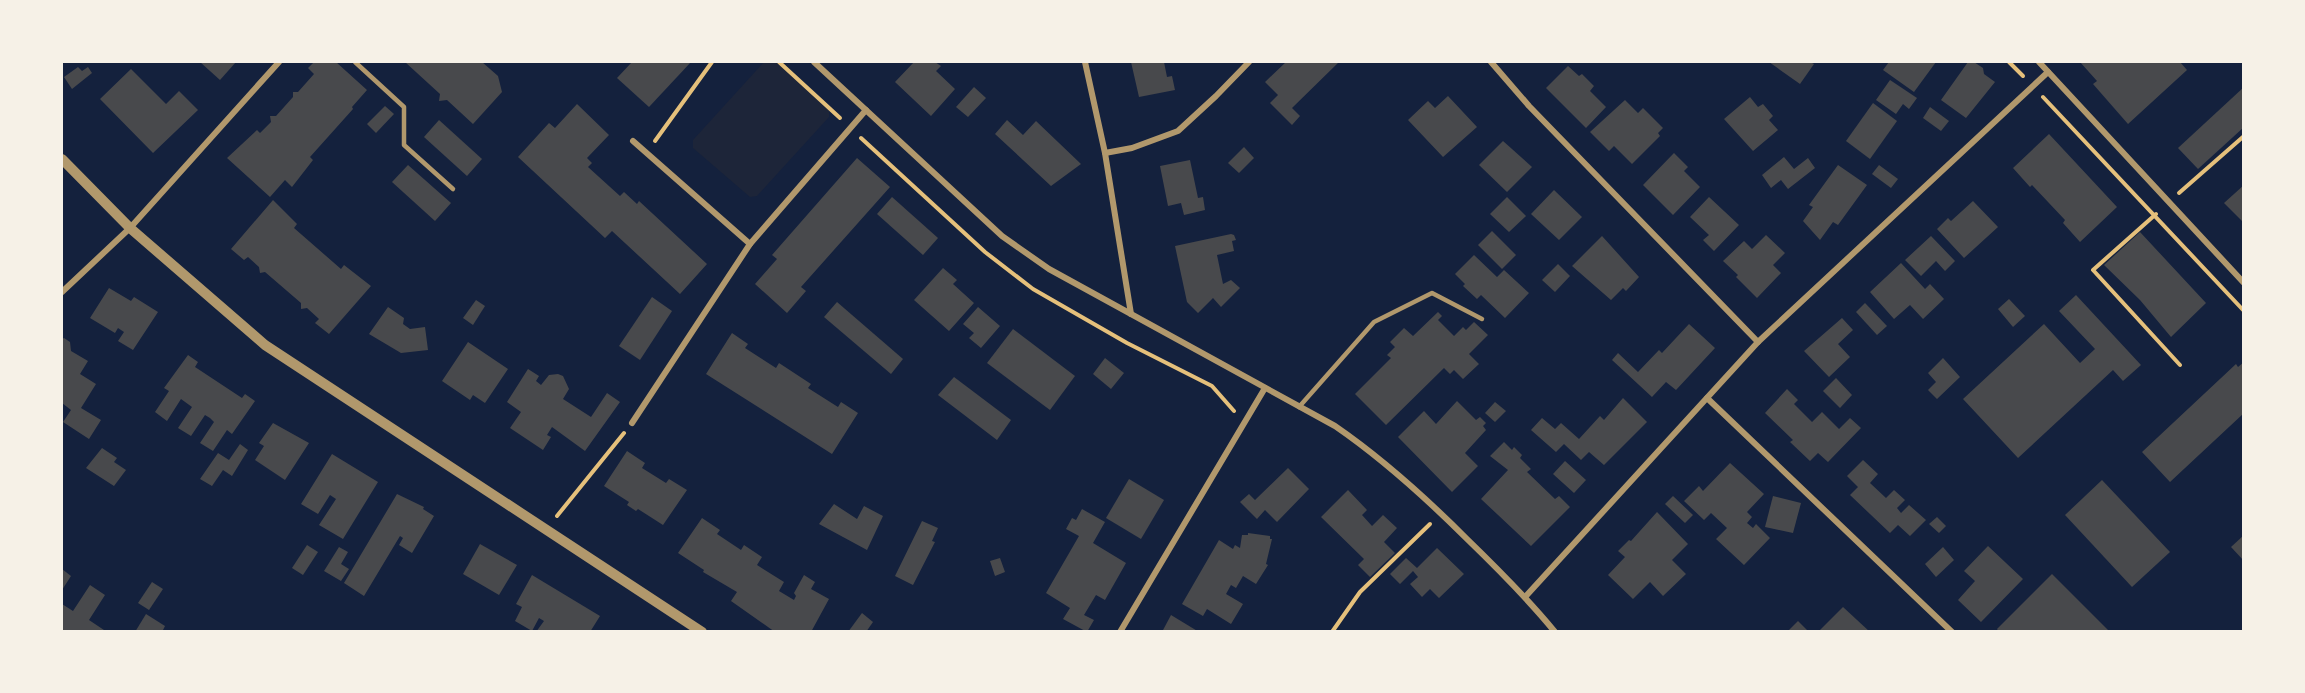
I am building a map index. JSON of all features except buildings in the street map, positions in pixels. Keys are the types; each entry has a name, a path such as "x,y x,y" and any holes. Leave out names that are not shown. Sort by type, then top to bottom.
{"street":[{"path":"62,292 130,228 279,62"},
{"path":"814,62 1002,236 1049,269 1335,426 1375,453 1441,513 1526,596 1555,632"},
{"path":"1085,62 1105,153 1131,314"},
{"path":"1105,153 1132,148 1178,131 1249,62"},
{"path":"1491,62 1529,106 1758,342"},
{"path":"2039,62 2243,282"},
{"path":"1526,596 1758,342 2048,72"},
{"path":"632,423 750,244 866,110"},
{"path":"633,141 750,244"},
{"path":"62,159 130,228 265,345 702,632"},
{"path":"1120,632 1265,388"},
{"path":"1707,398 1952,632"}],"lane":[{"path":"355,62 404,107 404,145 453,189"},
{"path":"1299,407 1374,322 1432,293 1482,319"}],"path":[{"path":"646,153 712,62"},
{"path":"2009,62 2244,311"},
{"path":"2180,364 2093,270 2244,136"},
{"path":"546,528 632,423"},
{"path":"1332,632 1360,592 1441,513"}],"shaded area":[{"path":"764,62 777,62 829,110 829,117 757,196 750,197 693,148 693,140"}]}
